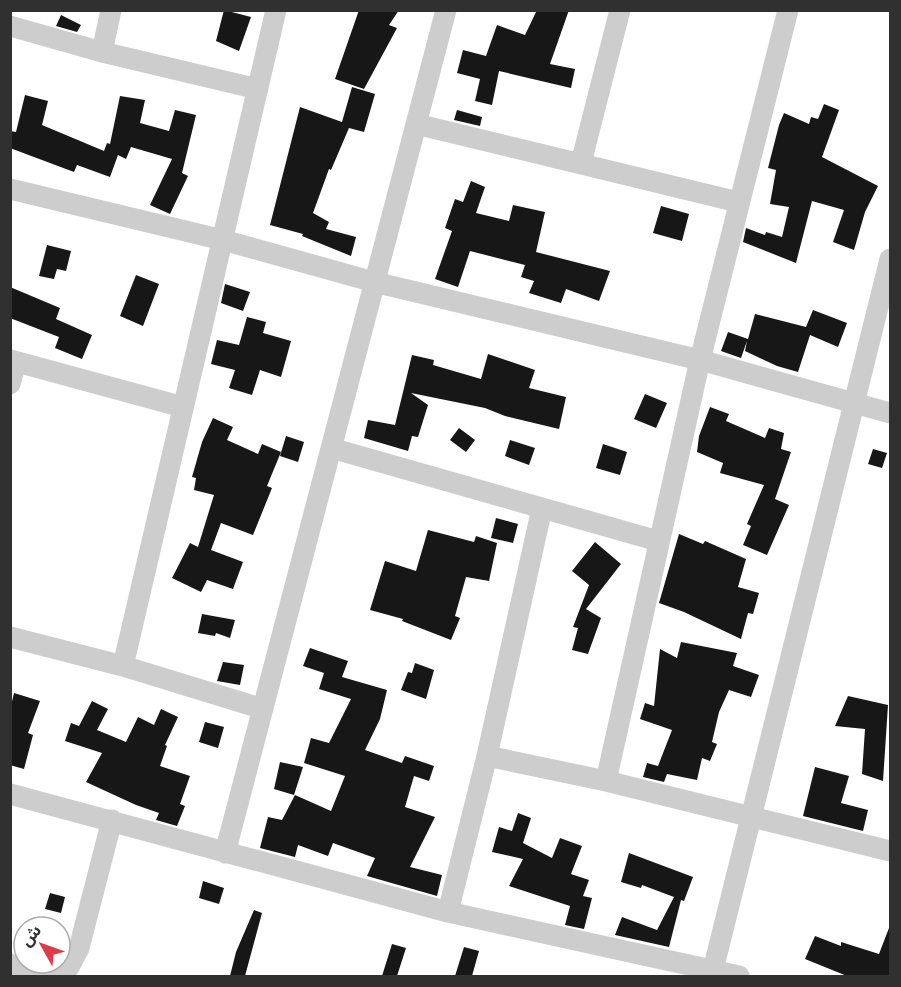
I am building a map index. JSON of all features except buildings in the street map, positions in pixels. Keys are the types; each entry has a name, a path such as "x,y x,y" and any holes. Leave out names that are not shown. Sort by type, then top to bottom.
{"street":[{"path":"102,52 111,10"},
{"path":"123,666 276,10"},
{"path":"225,853 446,10"},
{"path":"581,163 620,10"},
{"path":"606,781 700,360 788,10"},
{"path":"10,26 102,52 258,89"},
{"path":"416,124 738,202"},
{"path":"10,189 223,240 374,282 700,360 891,413"},
{"path":"713,970 891,259"},
{"path":"10,384 13,361 183,407"},
{"path":"331,448 658,541"},
{"path":"448,912 487,756 542,508"},
{"path":"10,637 123,666 263,709"},
{"path":"487,756 606,781 891,851"},
{"path":"10,794 448,912 739,976"},
{"path":"10,964 43,973 69,967 79,948 112,820"}]}
